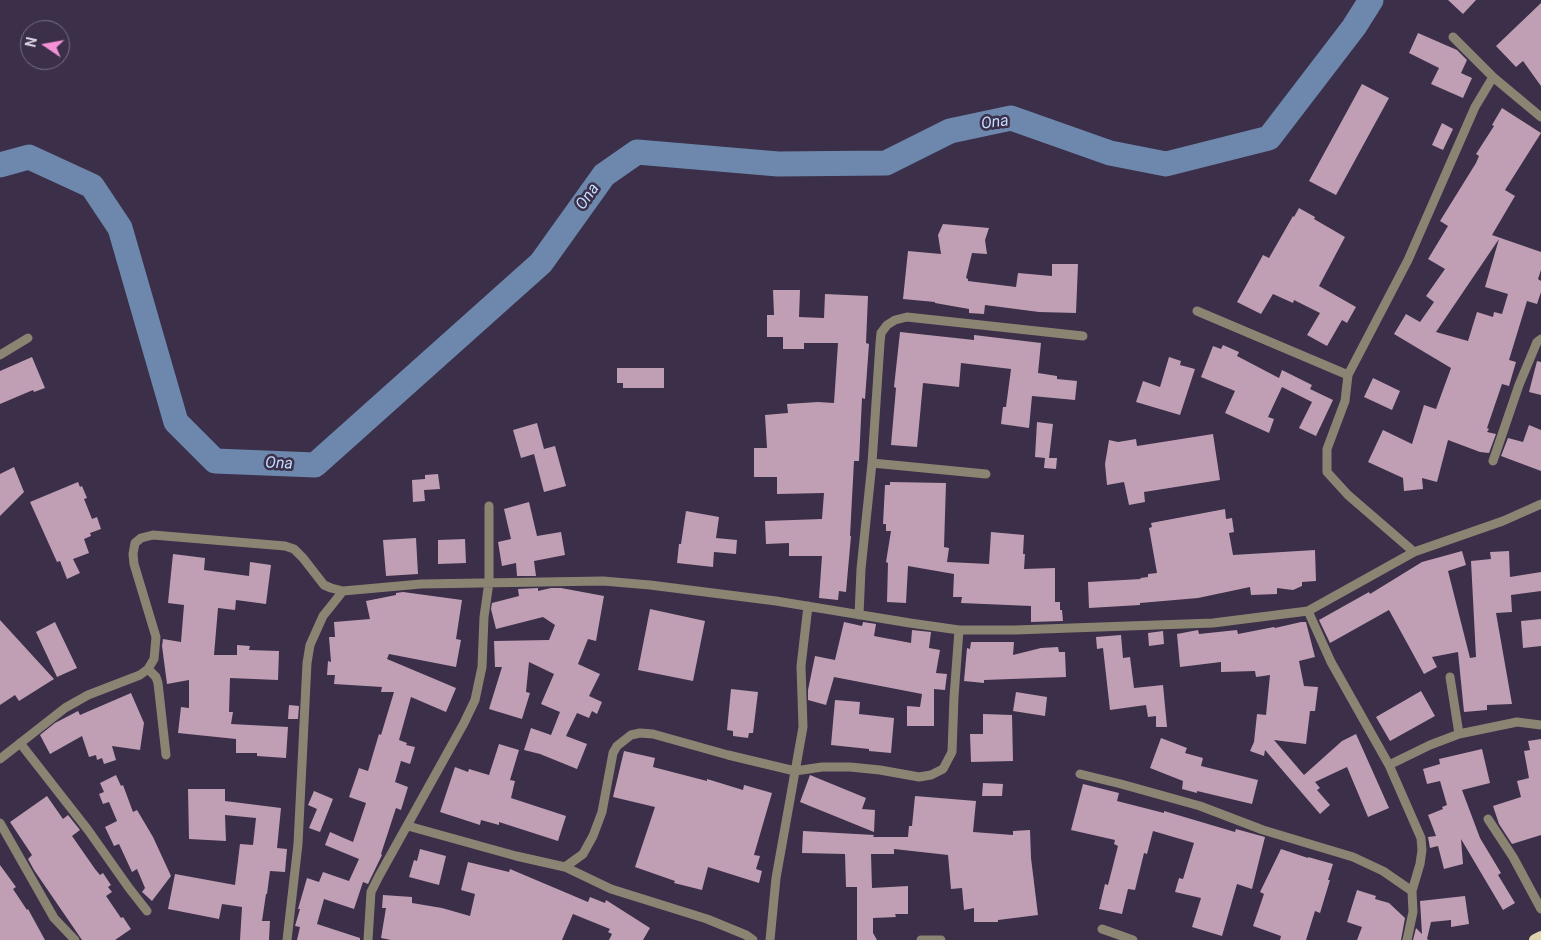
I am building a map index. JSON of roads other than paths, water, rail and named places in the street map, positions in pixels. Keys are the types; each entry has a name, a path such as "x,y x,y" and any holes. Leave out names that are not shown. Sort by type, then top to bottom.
{"main road":[{"path":"1536,940 1541,938"}],"street":[{"path":"1453,37 1493,77 1541,117"},
{"path":"1414,552 1348,495 1327,472 1328,449 1345,401 1348,375 1408,260 1475,107 1493,77"},
{"path":"1197,311 1348,375"},
{"path":"859,615 861,568 872,463 881,333 887,325 895,320 907,317 1083,336"},
{"path":"0,355 28,338"},
{"path":"1493,461 1518,385 1537,342 1541,339"},
{"path":"872,463 986,474"},
{"path":"0,759 65,708 88,695 140,675 148,669 154,659 156,637 134,564 133,554 135,543 141,538 153,535 294,548 324,584 343,591 421,584 603,581 650,585 808,606 960,630 1016,630 1198,624 1308,612 1414,552 1503,521 1541,504"},
{"path":"368,940 371,892 475,700 482,667 484,617 489,582 489,506"},
{"path":"287,940 298,844 307,663 310,645 323,616 343,591"},
{"path":"770,940 776,878 803,727 801,666 808,606"},
{"path":"1308,612 1331,662 1389,765 1421,838 1422,850 1412,891 1413,912 1407,940"},
{"path":"565,867 583,854 593,836 602,812 613,753 617,746 631,735 640,733 652,734 795,771 822,767 850,767 919,777 931,775 943,769 952,752 954,697 960,630"},
{"path":"148,669 156,677 158,683 166,755"},
{"path":"1450,677 1459,734"},
{"path":"1389,765 1430,745 1459,734 1517,722 1541,725"},
{"path":"20,743 88,830 128,888 147,911"},
{"path":"1080,774 1200,806 1263,830 1326,850 1353,856 1383,871 1412,891"},
{"path":"1488,819 1513,858 1541,910"},
{"path":"0,823 54,918 74,940"},
{"path":"408,826 516,856 565,867 611,889 708,919 746,935 753,940"},
{"path":"1102,929 1132,940"},
{"path":"921,940 941,940"}],"waterway":[{"name":"Ona","path":"0,165 29,157 92,186 120,228 176,422 215,461 315,465 541,263 604,175 637,152 778,164 886,163 950,131 1011,118 1110,153 1166,164 1269,138 1354,27 1371,0"}]}
